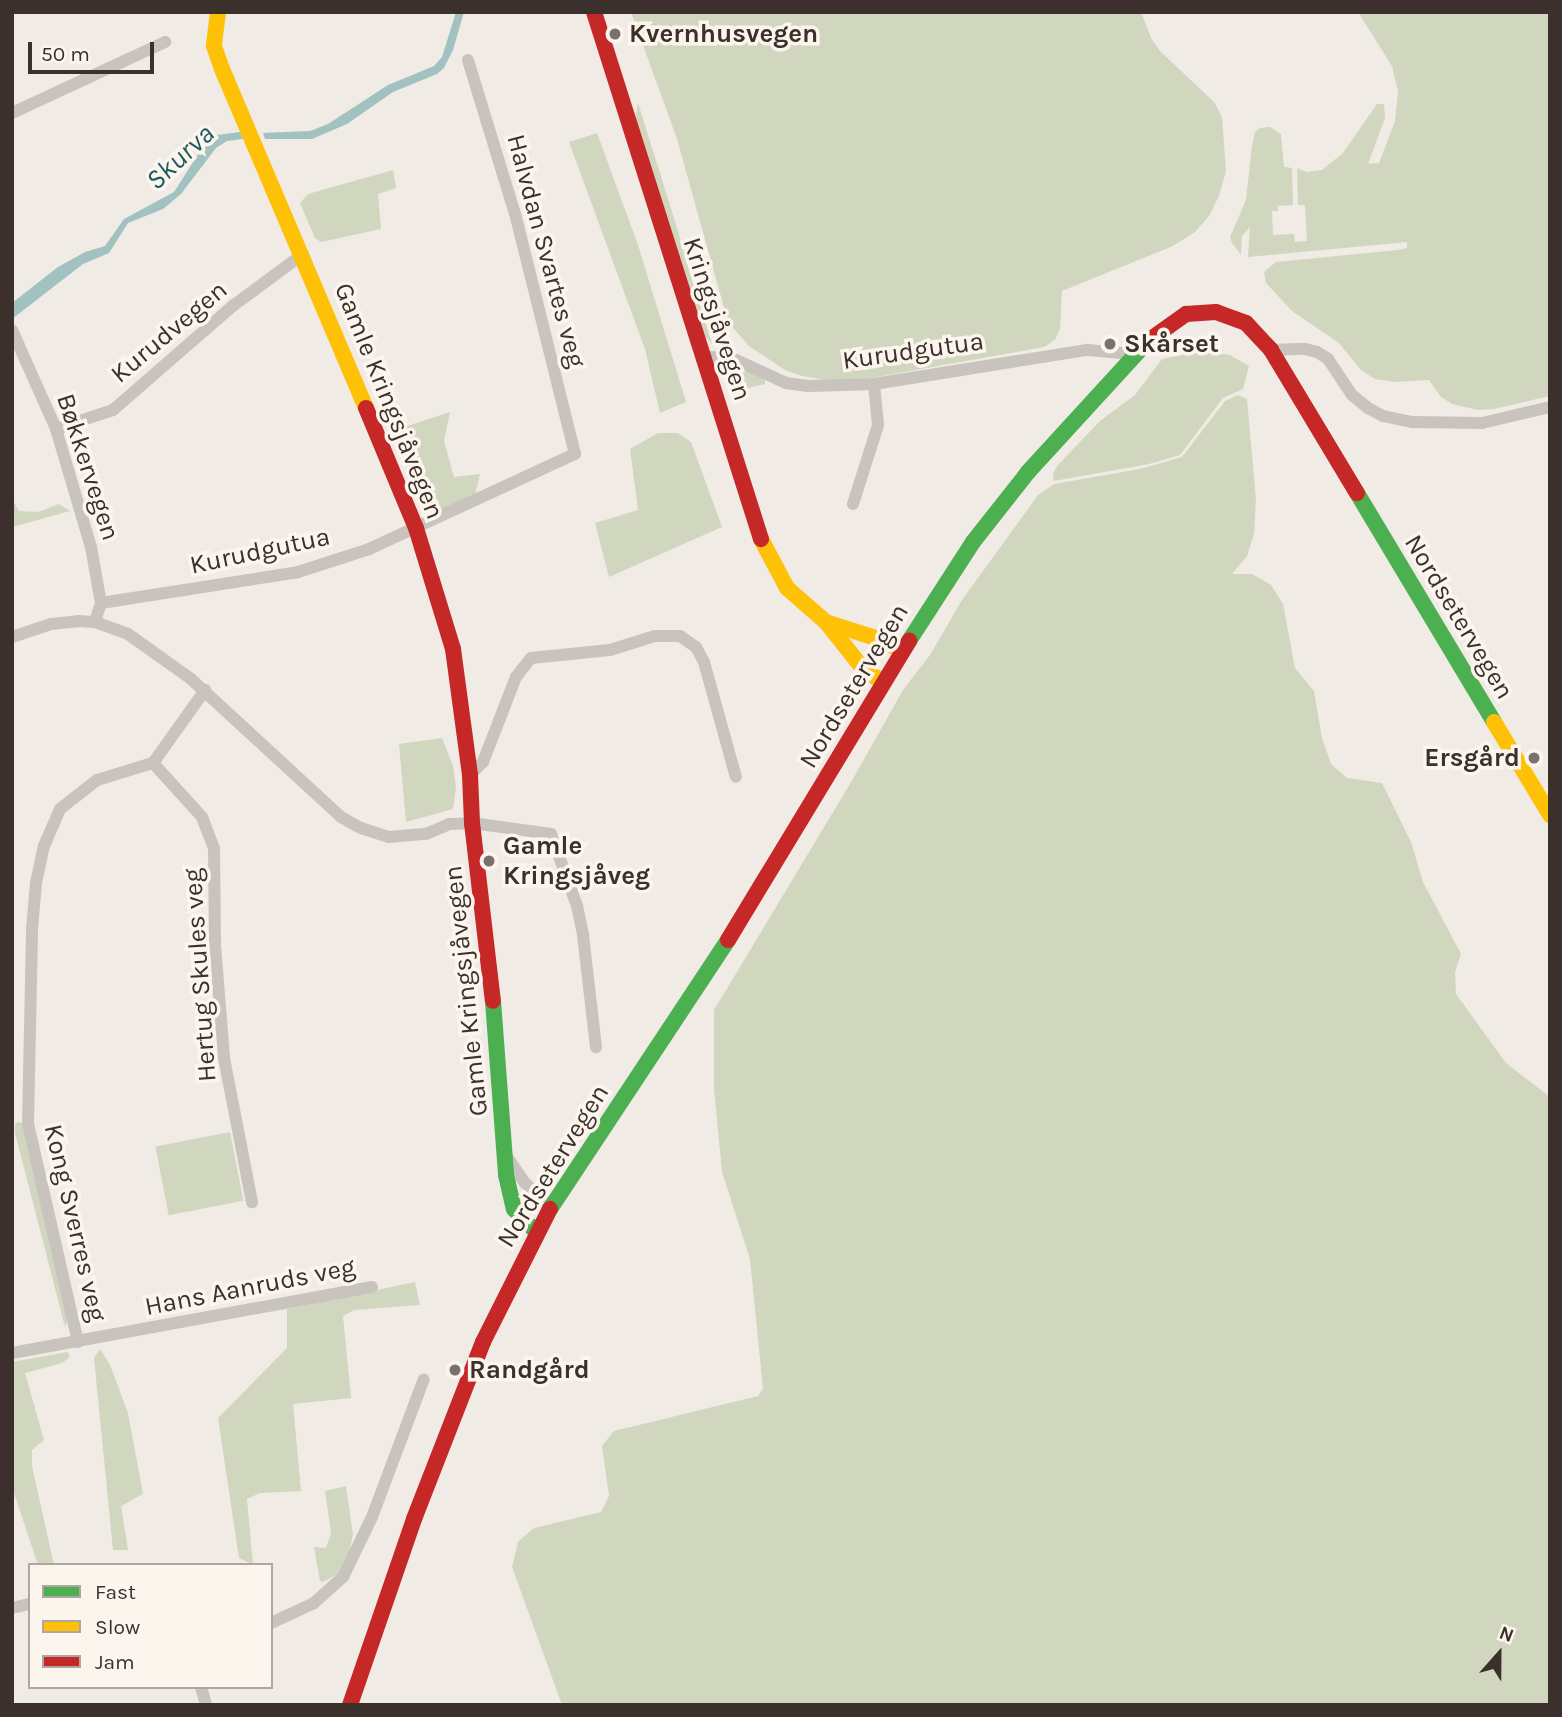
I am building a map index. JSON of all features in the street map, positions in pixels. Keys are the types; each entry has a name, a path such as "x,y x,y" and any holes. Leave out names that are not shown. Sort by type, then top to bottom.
{"main road":[{"name":"Gamle Kringsjåvegen","path":"218,12 214,46 222,69 303,254 416,528 453,649 470,775 472,823 497,1031 506,1175 514,1209 537,1233"},
{"name":"Kringsjåvegen","path":"594,12 767,554 787,588 826,622 864,670 883,682"},
{"name":"Nordsetervegen","path":"350,1705 376,1623 483,1342 551,1207 751,906 949,576 998,508 1134,354 1168,324 1196,312 1234,316 1255,331 1271,350 1550,815"},
{"name":"Kringsjåvegen","path":"826,622 882,640 902,651"}],"street":[{"path":"12,113 165,42"},
{"name":"Halvdan Svartes veg","path":"468,60 515,214 575,454"},
{"name":"Kurudvegen","path":"56,429 113,410 234,306 303,254"},
{"name":"Bøkkervegen","path":"12,330 56,429 91,547 101,603 95,622"},
{"path":"1271,350 1305,349 1317,352 1333,366 1352,395 1368,408 1383,416 1412,422 1482,424 1550,407"},
{"name":"Kurudgutua","path":"703,356 736,360 786,383 874,384 1059,353 1087,350 1134,354"},
{"path":"853,504 878,425 874,384"},
{"name":"Kurudgutua","path":"101,603 298,572 369,550 575,454"},
{"path":"12,637 64,621 95,622 146,644 205,690 322,800 360,828 389,837 426,834 449,824 472,823 551,834 577,906 596,1047"},
{"path":"470,775 483,762 516,677 531,658 545,654 580,655 656,636 680,636 696,647 704,662 736,777"},
{"path":"153,763 205,690"},
{"name":"Hertug Skules veg","path":"153,763 202,817 214,848 215,945 224,1058 252,1202"},
{"name":"Kong Sverres veg","path":"78,1342 28,1124 32,929 36,883 44,846 60,809 97,780 153,763"},
{"path":"506,1155 525,1183 551,1207"},
{"name":"Hans Aanruds veg","path":"12,1353 372,1287"},
{"path":"273,1622 314,1603 344,1577 372,1517 424,1379"}],"green space":[{"path":"631,12 1141,12 1151,38 1160,51 1214,102 1222,117 1226,171 1219,196 1209,216 1195,232 1173,246 1062,291 1060,329 1055,340 1044,347 871,378 826,380 802,376 785,370 749,346 728,322 677,139"},
{"path":"1358,12 1550,12 1550,396 1478,410 1452,404 1441,397 1429,380 1396,382 1375,379 1361,370 1339,343 1292,311 1266,283 1264,272 1276,262 1398,250 1407,248 1407,242 1248,257 1250,227 1242,236 1241,255 1232,243 1230,237 1246,200 1255,132 1260,128 1270,127 1281,134 1284,167 1292,168 1293,205 1278,206 1278,211 1272,211 1273,235 1294,234 1295,242 1307,241 1305,205 1298,205 1297,168 1307,172 1322,170 1343,153 1377,104 1384,104 1385,118 1368,164 1379,163 1395,121 1398,91 1392,66"},
{"path":"638,103 712,344 704,335 635,118"},
{"path":"597,133 638,245 686,402 660,413 645,349 569,142"},
{"path":"393,170 396,188 378,194 381,229 321,242 315,238 300,203 308,194"},
{"path":"1201,351 1230,355 1249,366 1243,389 1223,398 1180,455 1149,464 1054,481 1053,474 1057,466 1100,421 1135,395 1162,359"},
{"path":"726,364 737,365 765,380 765,384 737,391 732,387"},
{"path":"1238,395 1247,399 1256,500 1254,534 1247,556 1232,574 1252,574 1271,585 1283,604 1295,668 1314,691 1322,738 1331,764 1347,778 1382,783 1411,842 1423,882 1461,954 1455,972 1456,994 1506,1063 1550,1097 1550,1705 562,1705 512,1567 518,1542 534,1528 601,1512 609,1496 602,1446 614,1431 758,1396 763,1389 750,1259 722,1172 714,1088 714,1010 850,784 903,690 930,655 962,600 1038,495 1054,484 1140,469 1182,457 1225,401"},
{"path":"450,412 444,441 454,477 480,474 475,495 436,513 417,491 392,431"},
{"path":"658,433 678,433 691,442 722,527 609,577 595,523 638,510 630,449"},
{"path":"12,499 19,511 38,512 59,504 70,511 12,527"},
{"path":"442,738 453,766 456,787 453,809 406,822 399,744"},
{"path":"22,1123 41,1198 68,1320 65,1327 15,1133 15,1124"},
{"path":"230,1132 243,1201 169,1215 155,1147"},
{"path":"415,1282 420,1305 354,1310 343,1316 351,1398 293,1404 301,1491 260,1493 247,1499 253,1563 249,1563 239,1558 218,1418 287,1348 287,1309"},
{"path":"100,1349 110,1365 128,1413 143,1494 121,1506 128,1550 113,1550 94,1358"},
{"path":"68,1352 70,1357 62,1363 25,1373 44,1440 32,1450 32,1466 54,1563 37,1563 12,1487 12,1362"},
{"path":"346,1486 353,1534 349,1554 338,1574 323,1582 320,1581 314,1547 326,1548 331,1533 325,1491"}],"water":[{"path":"456,12 464,12 453,50 444,68 437,74 393,92 347,124 312,139 265,139 263,133 310,131 328,124 388,85 434,66 442,57"},
{"path":"240,132 243,139 227,141 216,148 181,194 163,209 128,223 109,253 83,264 12,319 12,303 58,267 85,252 105,246 124,219 174,192 197,156 217,135"}],"traffic: fast":[{"path":"909,641 973,542 1028,472 1148,341"},
{"path":"1357,493 1494,722"},
{"path":"550,1209 728,940"},
{"path":"493,1001 506,1175 514,1209 537,1233"}],"traffic: slow":[{"path":"218,12 214,46 222,69 366,408"},
{"path":"761,539 787,588 826,622 864,670 883,682"},
{"path":"826,622 882,640 902,651"},
{"path":"1494,722 1550,815"}],"traffic: jam":[{"path":"594,12 761,539"},
{"path":"1148,341 1186,314 1216,312 1246,323 1271,350 1357,493"},
{"path":"366,408 416,528 453,649 470,775 472,823 493,1001"},
{"path":"728,940 909,641"},
{"path":"350,1705 414,1519 483,1342 550,1209"}],"place":[{"name":"Kvernhusvegen","path":"615,34"},
{"name":"Skårset","path":"1110,344"},
{"name":"Ersgård","path":"1534,758"},
{"name":"Gamle Kringsjåveg","path":"489,861"},
{"name":"Randgård","path":"455,1370"}],"water label":[{"name":"Skurva","path":"180,157"}]}
